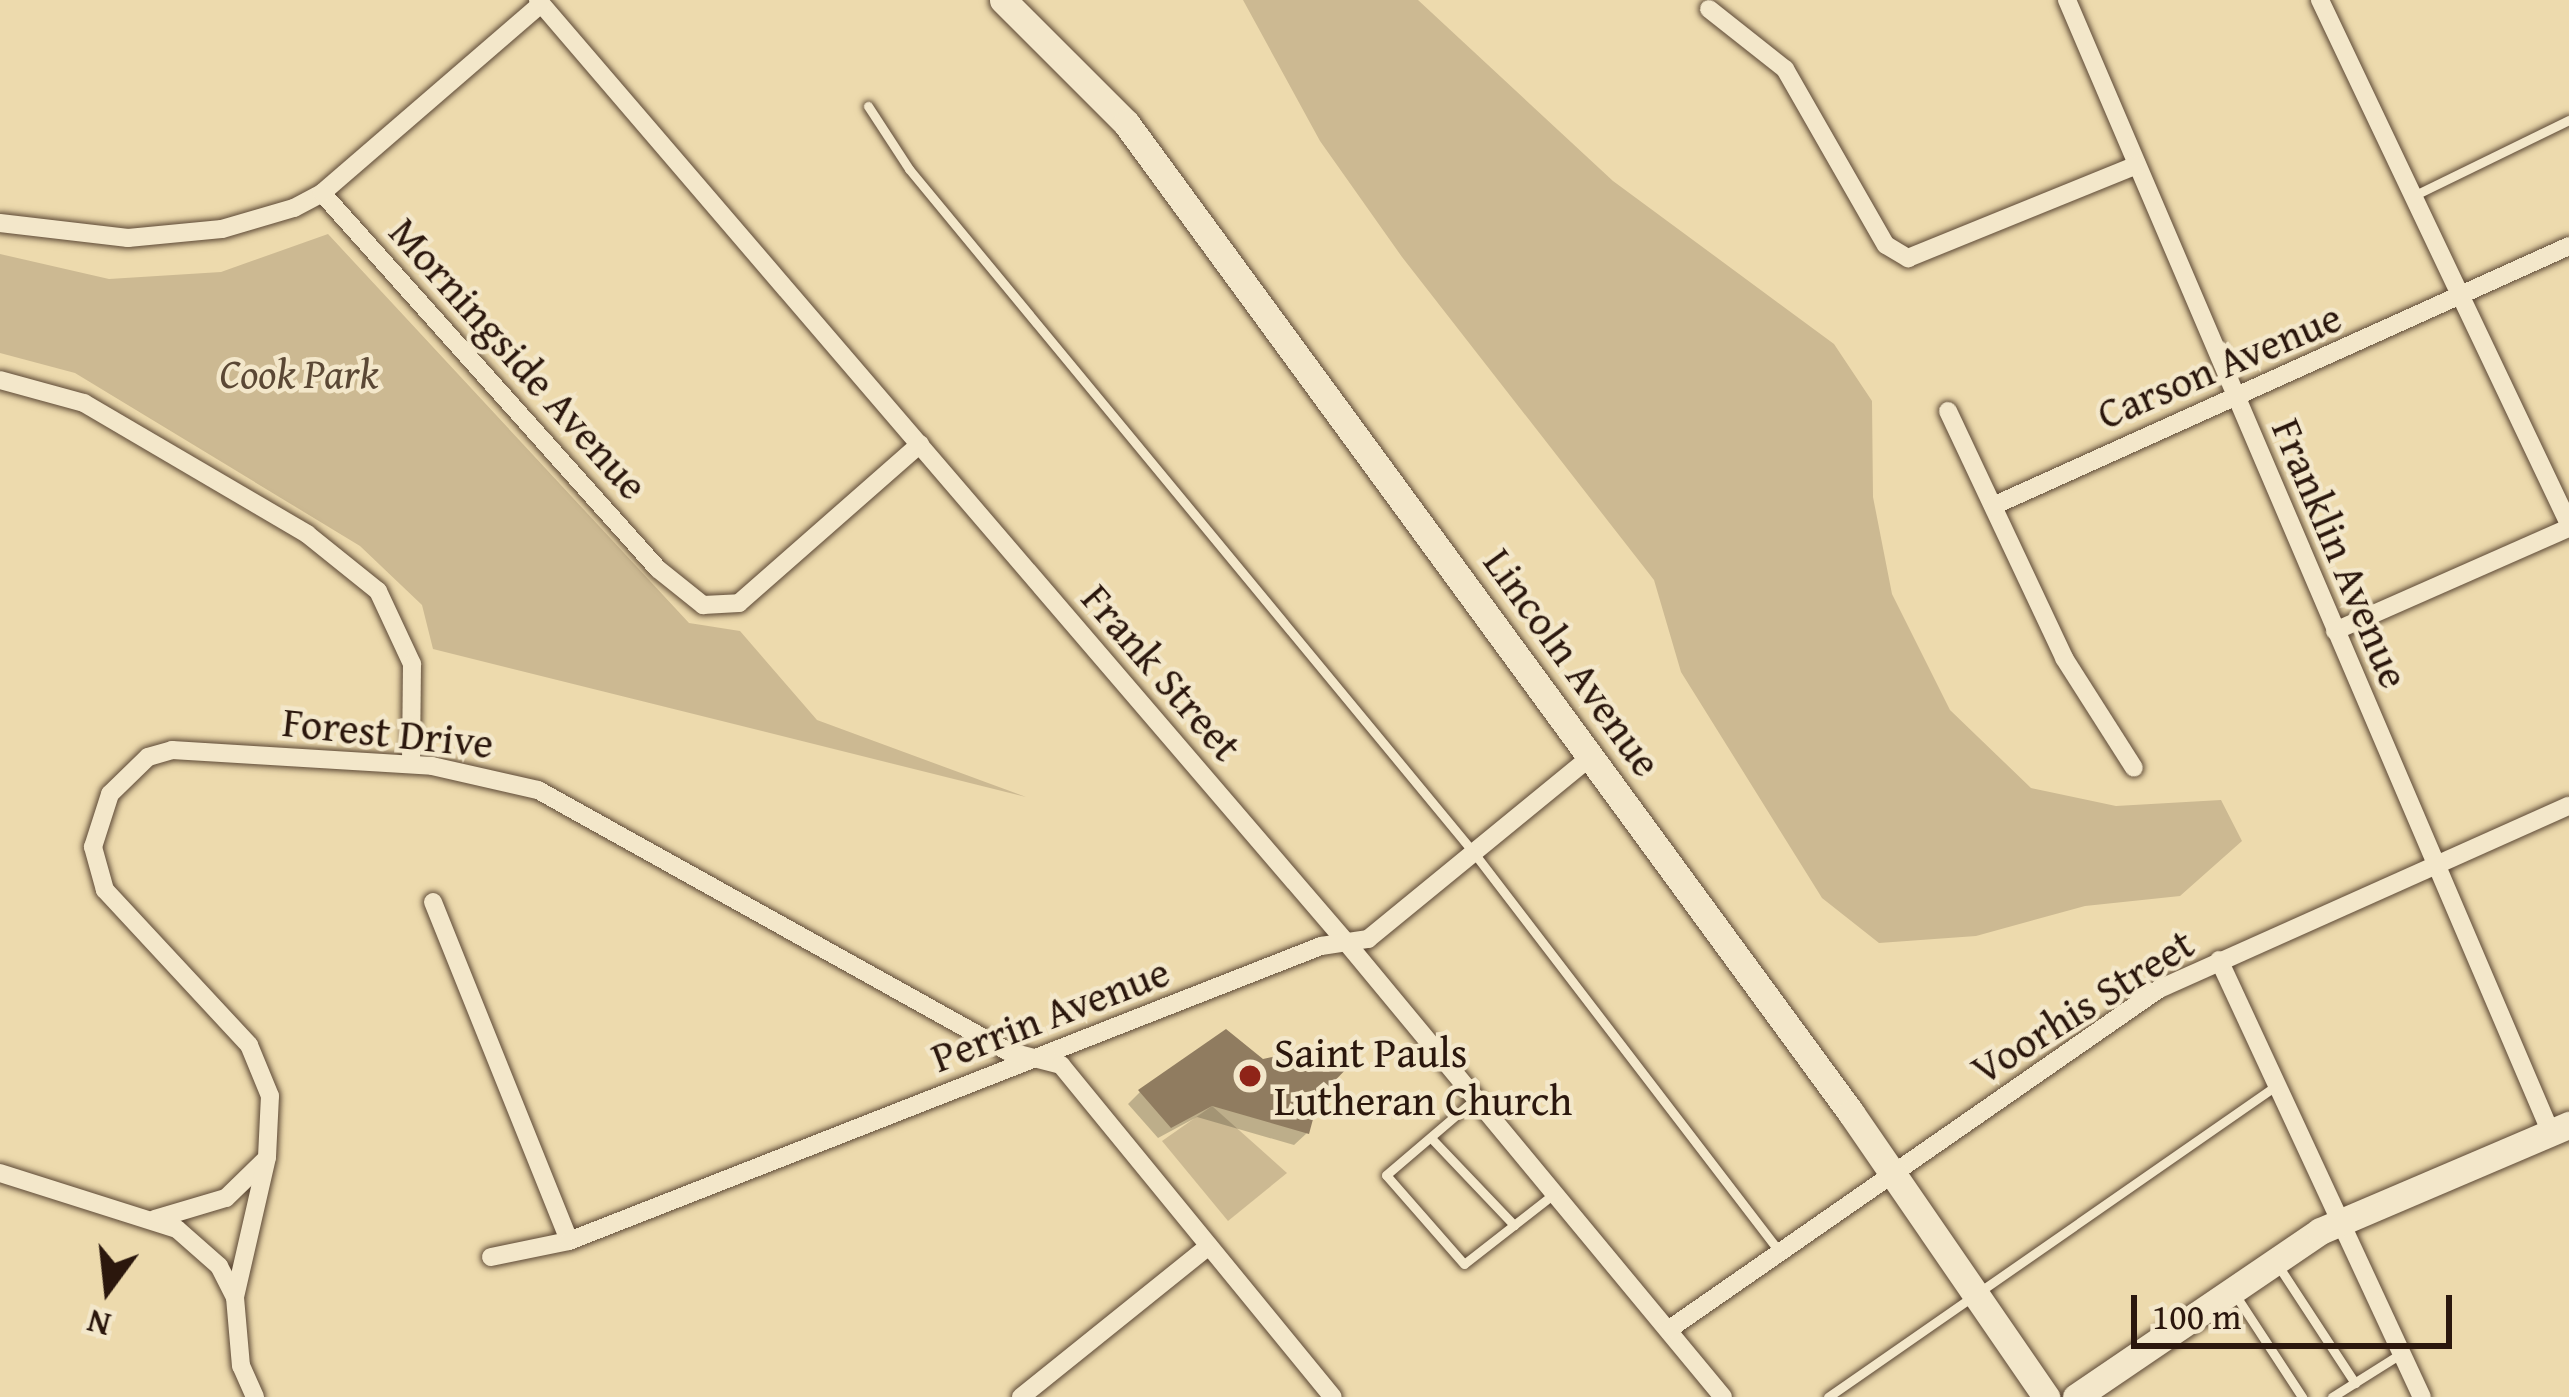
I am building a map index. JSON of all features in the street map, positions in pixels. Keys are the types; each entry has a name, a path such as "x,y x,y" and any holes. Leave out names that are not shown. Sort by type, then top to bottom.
{"street":[{"name":"Lincoln Avenue","path":"1003,0 1126,123 1591,757 2047,1397"},
{"name":"Franklin Avenue","path":"2067,0 2434,864 2560,1129"},
{"path":"2320,0 2569,526 2335,631"},
{"path":"0,223 100,238 176,236 266,219 322,193 539,2"},
{"name":"Frank Street","path":"539,2 1346,942 1724,1397"},
{"path":"1709,9 1785,69 1886,245 1920,259 2137,165"},
{"name":"Morningside Avenue","path":"322,193 658,569 703,605 739,603 920,445"},
{"name":"Carson Avenue","path":"1993,506 2569,246"},
{"path":"0,380 84,404 307,534 378,591 412,664 411,764"},
{"path":"1948,411 2064,658 2134,768"},
{"name":"Forest Drive","path":"236,1297 272,1115 262,1072 215,1004 105,890 96,825 132,769 172,750 411,764 483,774 580,810 1007,1051 1061,1065 1333,1397"},
{"name":"Perrin Avenue","path":"491,1257 569,1241 1034,1058 1346,942 1368,939 1591,757"},
{"name":"Voorhis Street","path":"1668,1330 2159,989 2569,806"},
{"path":"433,902 569,1241"},
{"path":"2219,960 2422,1397"},
{"path":"2076,1397 2275,1260 2341,1222 2560,1129"},
{"path":"152,1219 226,1198 267,1157"},
{"path":"0,1173 152,1219 202,1249 236,1297 241,1366 255,1397"},
{"path":"1021,1397 1209,1246"}],"lane":[{"path":"868,106 909,169 1474,853 1780,1252"},
{"path":"2411,197 2569,120"},
{"path":"1828,1397 2277,1084"},
{"path":"1476,1098 1386,1175 1459,1263 1555,1193"},
{"path":"1432,1138 1514,1225"},
{"path":"2275,1260 2355,1383"},
{"path":"2232,1289 2302,1397"},
{"path":"2332,1397 2402,1353"}],"green space":[{"path":"1243,0 1418,0 1613,181 1834,344 1872,401 1873,497 1892,594 1950,710 2031,788 2116,806 2221,800 2242,841 2180,896 2085,906 1976,936 1879,943 1822,898 1681,672 1654,580 1402,257 1320,141"},
{"name":"Cook Park","path":"328,234 689,623 740,631 817,720 1026,797 433,649 422,605 360,546 75,373 0,353 0,254 109,279 221,272"},
{"path":"1212,1106 1287,1173 1228,1221 1162,1141"}],"building":[{"name":"Saint Pauls Lutheran Church","path":"1226,1029 1263,1059 1328,1044 1354,1061 1319,1097 1309,1134 1212,1106 1171,1128 1138,1090"}],"place":[{"name":"Saint Pauls Lutheran Church","path":"1250,1076"}]}
